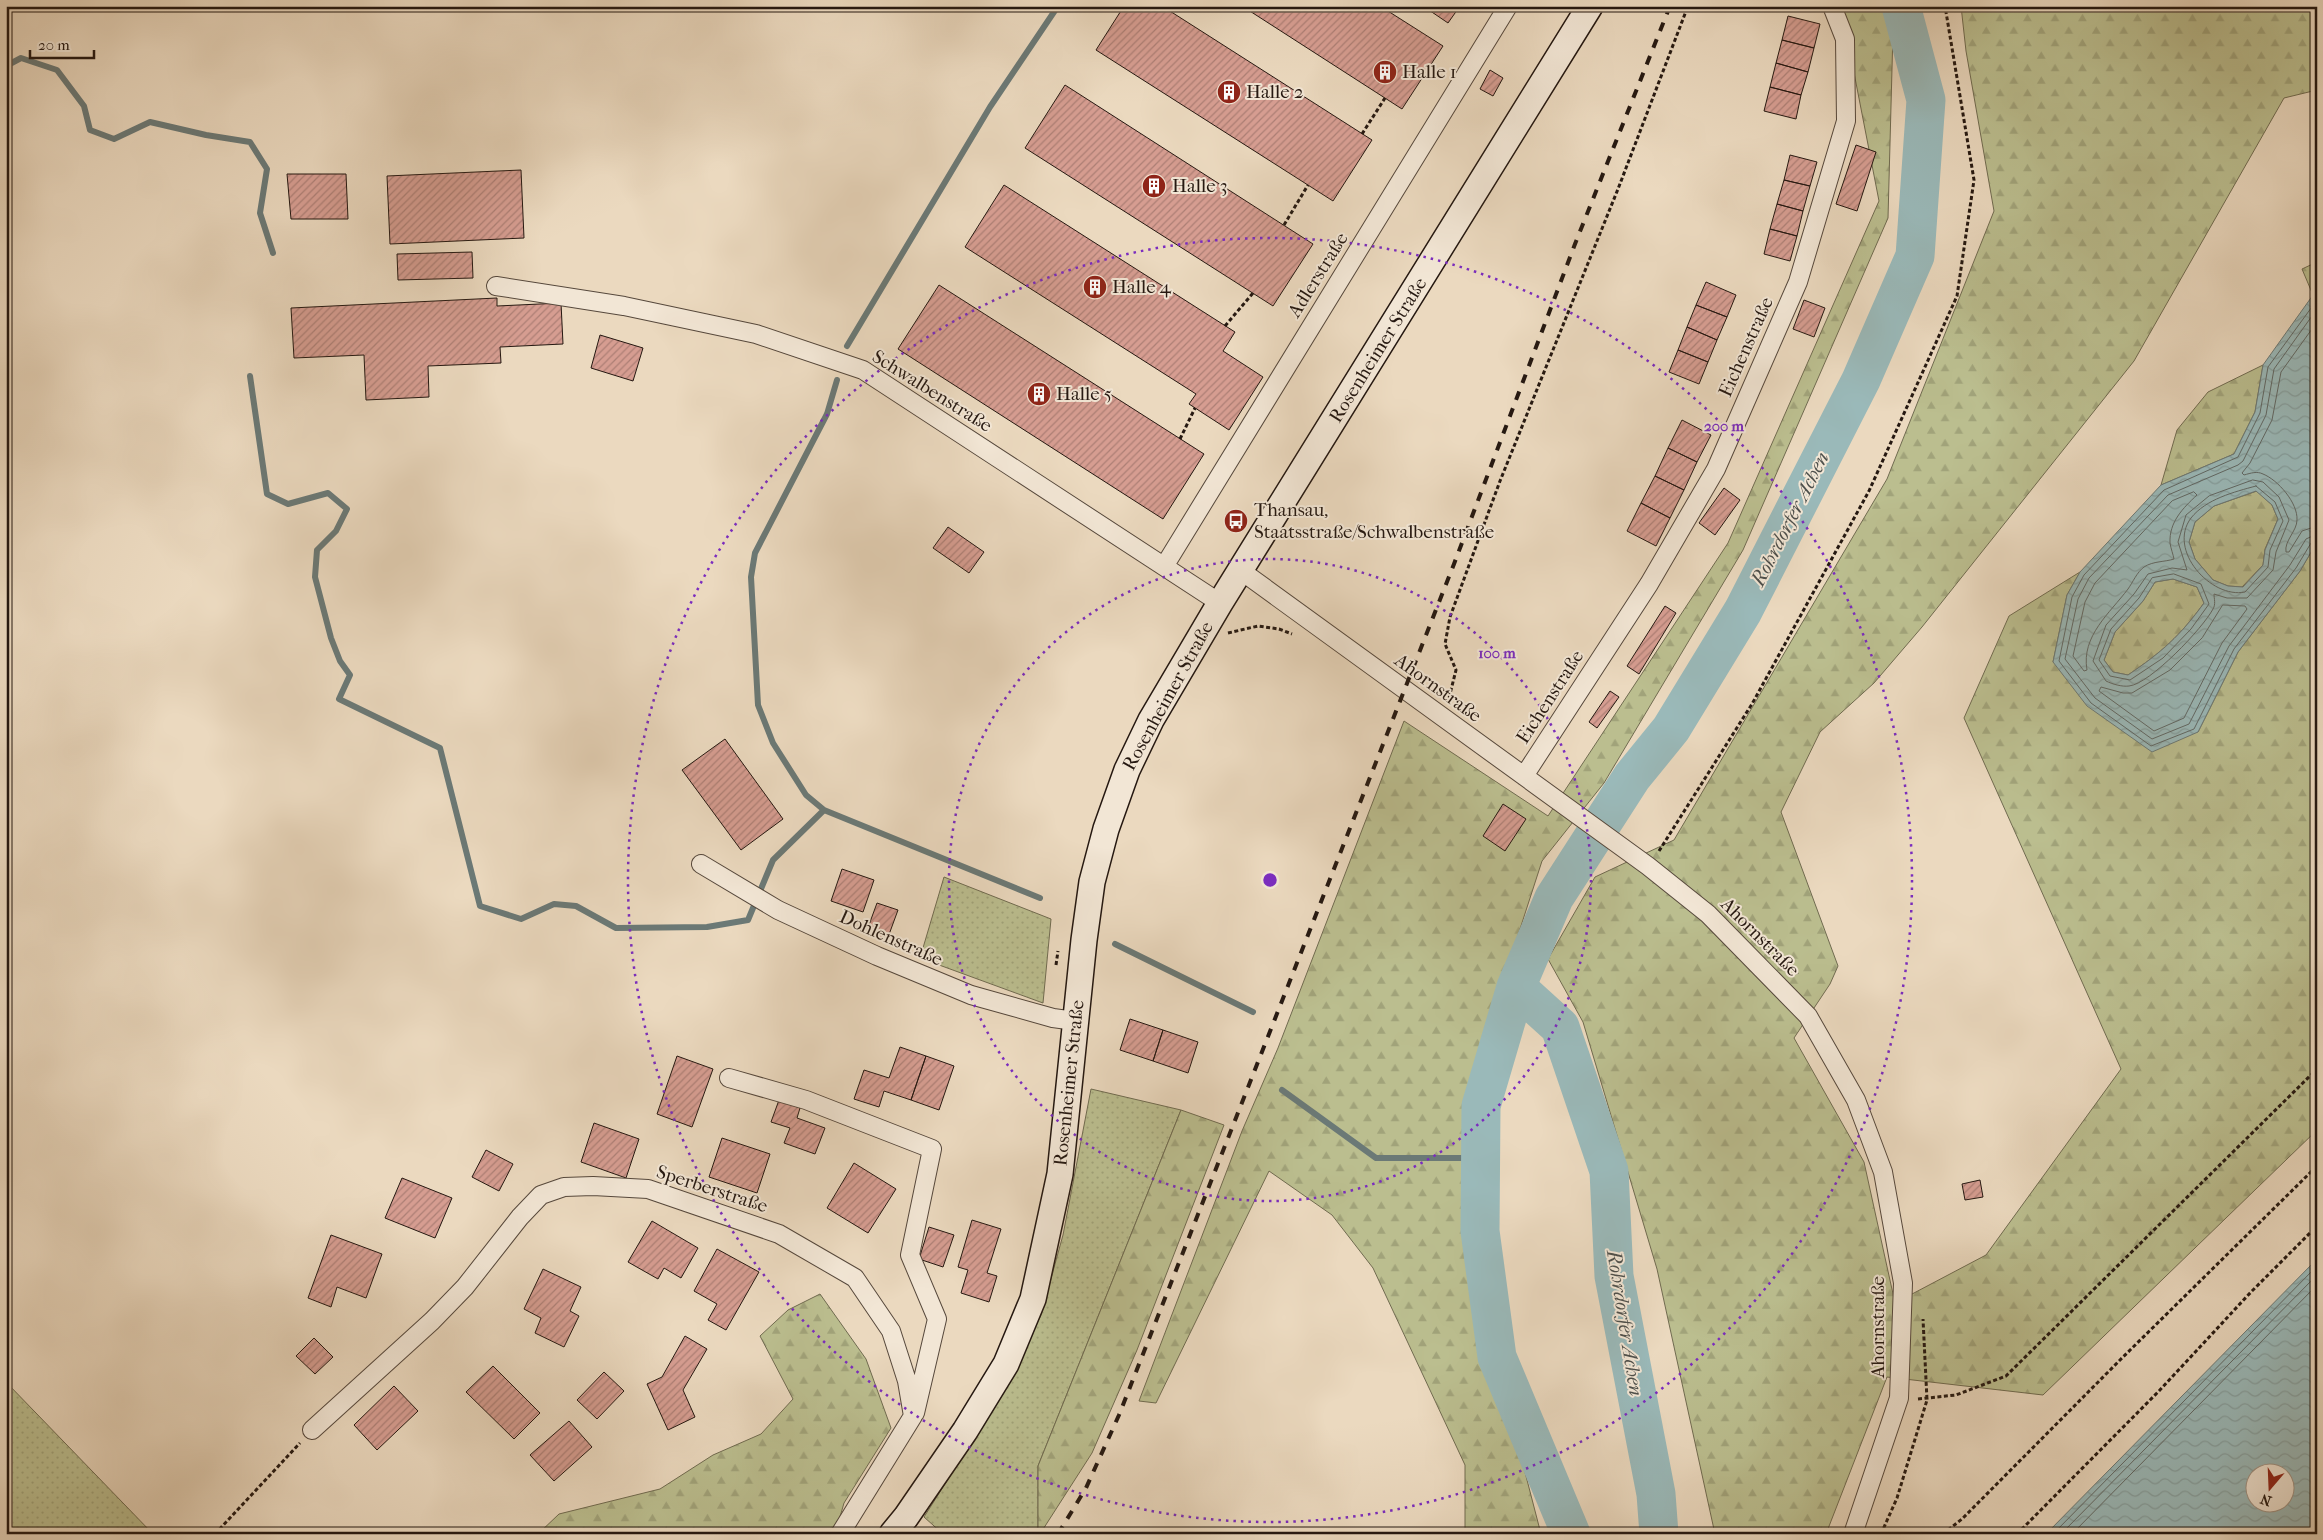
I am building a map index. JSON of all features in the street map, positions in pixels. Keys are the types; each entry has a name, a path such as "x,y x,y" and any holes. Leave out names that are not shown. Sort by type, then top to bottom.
{"main road":[{"name":"Rosenheimer Straße","path":"892,1534 906,1517 965,1431 1006,1364 1033,1299 1060,1174 1075,1021 1092,882 1106,829 1127,770 1151,720 1240,570 1590,6"}],"street":[{"name":"Adlerstraße","path":"1165,565 1508,6"},
{"name":"Eichenstraße","path":"1524,776 1649,584 1716,470 1798,282 1846,121 1845,39 1832,6"},
{"name":"Schwalbenstraße","path":"496,286 624,306 756,334 864,370 1165,565 1214,613"},
{"name":"Ahornstraße","path":"1240,570 1648,866 1708,914 1808,1016 1856,1100 1883,1172 1903,1283 1899,1398 1853,1534"},
{"name":"Dohlenstraße","path":"701,864 778,910 911,970 971,995 1053,1018 1075,1021"},
{"path":"729,1078 806,1100 932,1149 910,1255 937,1319 914,1416 840,1534"},
{"name":"Sperberstraße","path":"312,1430 432,1321 466,1287 520,1217 541,1195 564,1187 593,1186 648,1189 779,1234 855,1278 891,1331 907,1381 914,1416"}],"path":[{"path":"1438,715 1448,700 1456,670 1446,644 1450,616 1500,481 1614,198 1688,6"},
{"path":"1648,866 1660,851 1752,704 1869,491 1957,296 1974,180 1945,6"},
{"path":"1362,134 1385,98"},
{"path":"1284,225 1308,185"},
{"path":"1225,326 1253,293"},
{"path":"1180,439 1195,408"},
{"path":"1214,613 1229,634 1258,626 1279,629 1296,635"},
{"path":"1632,854 1660,851 1667,856"},
{"path":"1760,938 1788,963 1800,979"},
{"path":"1899,1398 1927,1400 1956,1396 2006,1376 2317,1069"},
{"path":"1943,1534 1962,1518 2123,1356 2317,1166"},
{"path":"2017,1534 2159,1391 2251,1292 2317,1226"},
{"path":"1881,1534 1897,1498 1927,1400 1923,1314"},
{"path":"215,1534 312,1430"}],"green space":[{"path":"1841,6 1886,6 1893,31 1888,218 1743,550 1604,783 1542,861 1465,1099 1498,1368 1541,1534 1465,1534 1465,1465 1373,1268 1332,1215 1269,1171 1156,1403 1139,1401 1242,1131 1278,1048 1404,721 1548,816 1728,543 1879,201"},
{"path":"1961,6 2317,6 2317,90 2284,98 2134,361 1922,627 1874,683 1820,732 1781,812 1838,966 1830,984 1794,1038 1864,1162 1895,1303 1986,1255 2121,1069 1964,718 2009,616 2080,572 2067,595 2053,662 2198,732 2238,652 2300,571 2317,542 2317,1130 2043,1395 1887,1377 1826,1534 1715,1534 1657,1269 1583,1022 1548,959 1595,877 1674,840 1887,479 1994,211 1966,51"},
{"path":"2317,262 2317,295 2313,295 2302,269"},
{"path":"2263,365 2255,412 2234,454 2161,485 2177,430 2208,392"},
{"path":"2257,491 2272,505 2278,519 2265,549 2263,565 2242,587 2228,586 2213,580 2195,559 2189,542 2195,522 2214,506"},
{"path":"2173,579 2197,587 2204,603 2170,643 2151,659 2128,675 2113,672 2104,660 2115,632 2143,601 2155,582"},
{"path":"944,877 1051,919 1043,1003 920,958"},
{"path":"1091,1089 1181,1110 1038,1466 1038,1534 943,1534 924,1517 1004,1391 1041,1315 1063,1235"},
{"path":"1181,1110 1224,1125 1137,1350 1092,1453 1040,1534 1038,1534 1038,1466"},
{"path":"820,1294 866,1359 891,1428 844,1503 835,1534 538,1534 559,1514 660,1489 713,1455 761,1434 793,1399 760,1336 788,1310"},
{"path":"6,1382 153,1534 6,1534"}],"water":[{"path":"2313,295 2317,295 2317,542 2300,571 2238,652 2198,732 2152,752 2087,706 2053,662 2067,595 2080,572 2161,485 2234,454 2255,412 2263,365","holes":["2256,491 2272,505 2278,519 2265,550 2263,565 2243,587 2228,586 2213,580 2195,559 2189,542 2195,522 2214,506","2173,579 2197,587 2204,603 2170,643 2151,659 2128,675 2113,672 2104,660 2115,632 2143,601 2155,582"]},
{"path":"2317,1259 2317,1534 2046,1534"}],"building":[{"name":"Halle 2","path":"1124,6 1162,6 1372,140 1333,201 1096,50"},
{"name":"Halle 1","path":"1242,6 1380,6 1443,46 1402,109"},
{"path":"1423,6 1460,6 1448,23"},
{"path":"1788,16 1820,24 1814,48 1782,40"},
{"path":"1782,40 1814,48 1808,72 1776,63"},
{"path":"1776,63 1808,72 1801,95 1770,87"},
{"path":"1490,70 1503,78 1493,96 1480,89"},
{"name":"Halle 3","path":"1065,85 1313,244 1273,306 1025,148"},
{"path":"1770,87 1801,95 1796,119 1764,111"},
{"path":"1856,145 1876,152 1857,211 1836,204"},
{"path":"1790,155 1817,162 1810,186 1784,180"},
{"path":"521,170 524,238 390,244 387,176"},
{"path":"287,174 346,174 348,219 291,219"},
{"path":"1784,180 1810,186 1803,211 1777,204"},
{"name":"Halle 4","path":"1004,185 1235,332 1223,351 1263,377 1229,430 1189,404 1196,394 965,247"},
{"path":"1777,204 1803,211 1797,236 1770,229"},
{"path":"1770,229 1797,236 1790,261 1764,254"},
{"path":"472,252 473,278 398,280 397,254"},
{"path":"1706,282 1736,295 1727,317 1696,305"},
{"name":"Halle 5","path":"939,285 1204,454 1163,519 898,349"},
{"path":"497,298 497,306 561,303 563,344 500,347 501,363 428,366 429,397 366,400 364,355 294,358 291,308"},
{"path":"1804,300 1825,308 1814,337 1793,329"},
{"path":"1696,305 1727,317 1717,340 1687,327"},
{"path":"1687,327 1717,340 1708,362 1678,350"},
{"path":"600,335 643,348 633,381 591,368"},
{"path":"1678,350 1708,362 1699,384 1669,372"},
{"path":"1682,420 1711,435 1697,462 1668,448"},
{"path":"1668,448 1697,462 1684,490 1655,476"},
{"path":"1655,476 1684,490 1670,518 1641,503"},
{"path":"1724,488 1740,500 1715,535 1699,523"},
{"path":"1641,503 1670,518 1656,546 1627,531"},
{"path":"948,527 984,552 969,573 933,548"},
{"path":"1665,606 1676,613 1639,674 1627,666"},
{"path":"1610,691 1619,697 1597,728 1589,722"},
{"path":"725,739 783,819 741,850 682,770"},
{"path":"1503,804 1526,819 1505,851 1483,836"},
{"path":"842,869 874,880 863,912 831,901"},
{"path":"877,903 898,910 887,940 866,933"},
{"path":"1130,1019 1163,1030 1153,1061 1120,1050"},
{"path":"1163,1030 1198,1042 1188,1073 1153,1061"},
{"path":"900,1047 926,1056 911,1100 884,1091 879,1107 854,1099 864,1070 889,1078"},
{"path":"677,1056 713,1069 692,1127 657,1114"},
{"path":"926,1056 954,1066 939,1110 911,1100"},
{"path":"779,1100 800,1108 797,1118 825,1128 815,1154 784,1143 790,1128 771,1122"},
{"path":"594,1123 639,1139 626,1178 581,1162"},
{"path":"722,1138 770,1154 757,1193 709,1177"},
{"path":"486,1150 513,1164 499,1191 472,1177"},
{"path":"854,1163 896,1189 868,1233 827,1208"},
{"path":"402,1178 452,1198 435,1238 385,1218"},
{"path":"1980,1180 1983,1197 1965,1200 1962,1184"},
{"path":"972,1220 1001,1229 987,1273 997,1276 989,1302 961,1293 968,1270 958,1267"},
{"path":"652,1221 698,1248 681,1278 664,1268 658,1279 628,1262"},
{"path":"929,1227 954,1235 943,1267 919,1259"},
{"path":"331,1235 382,1254 366,1298 337,1287 331,1307 308,1298"},
{"path":"717,1249 759,1272 726,1330 708,1320 717,1304 694,1291"},
{"path":"543,1269 581,1287 570,1311 579,1316 564,1347 535,1333 541,1318 524,1309"},
{"path":"685,1336 707,1349 683,1390 695,1417 668,1430 647,1384 662,1377"},
{"path":"314,1338 333,1357 315,1374 296,1356"},
{"path":"493,1366 540,1413 514,1439 466,1392"},
{"path":"604,1372 624,1391 597,1419 577,1400"},
{"path":"394,1386 418,1411 377,1450 354,1425"},
{"path":"569,1421 592,1447 554,1481 530,1455"}],"waterway":[{"path":"847,346 990,107 1058,6"},
{"name":"Rohrdorfer Achen","path":"1571,1534 1497,1357 1480,1231 1481,1106 1516,987 1554,898 1632,777 1671,729 1743,611 1861,380 1915,256 1926,100 1901,6"},
{"path":"6,66 21,58 57,70 84,106 90,130 114,139 150,122 206,135 250,142 267,169 260,213 273,253"},
{"path":"250,376 267,494 288,504 328,493 347,509 336,531 317,550 315,577 331,638 340,661 350,675 339,699 440,748 480,906 521,919 554,904 576,906 616,928 707,927 748,920 773,860 824,810"},
{"path":"837,380 827,414 755,553 751,577 758,705 773,743 806,795 824,810 1040,898"},
{"path":"1115,944 1253,1012"},
{"name":"Rohrdorfer Achen","path":"1516,987 1560,1027 1609,1171 1614,1276 1656,1494 1659,1534"},
{"path":"1282,1090 1376,1158 1480,1158"}],"railway":[{"path":"1058,1534 1086,1488 1119,1415 1454,564 1575,244 1670,6"}],"place":[{"name":"Halle 1","path":"1385,72"},
{"name":"Halle 2","path":"1229,92"},
{"name":"Halle 3","path":"1154,186"},
{"name":"Halle 4","path":"1095,287"},
{"name":"Halle 5","path":"1039,394"},
{"name":"Thansau, Staatsstraße/Schwalbenstraße","path":"1236,521"}]}
